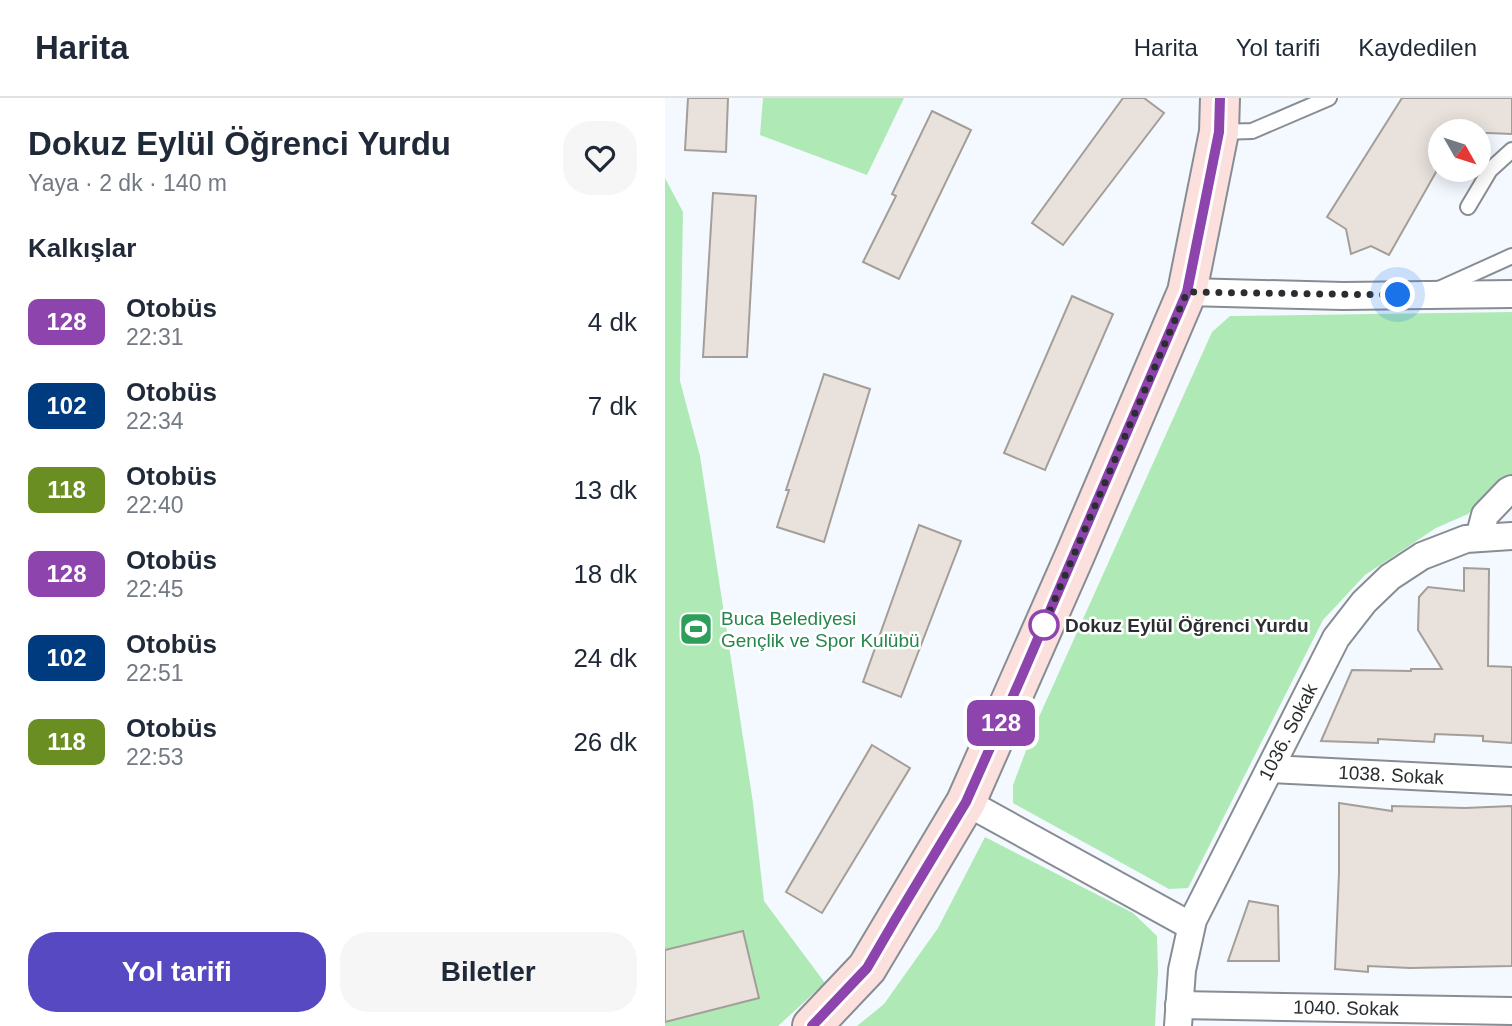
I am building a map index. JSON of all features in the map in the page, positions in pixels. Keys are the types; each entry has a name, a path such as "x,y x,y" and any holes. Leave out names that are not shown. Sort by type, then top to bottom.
{"main road":[{"path":"812,1026 867,968 966,802 1187,292 1219,115"}],"street":[{"path":"1187,292 1343,296 1512,294"},
{"path":"1479,538 1485,514 1512,489"},
{"name":"1036. Sokak","path":"1179,1015 1182,970 1192,926 1336,638 1364,602 1390,577 1422,556 1466,539 1512,536"},
{"name":"1038. Sokak","path":"1270,769 1512,782"},
{"path":"966,802 1192,926"},
{"name":"1040. Sokak","path":"1179,1015 1512,1011"}],"lane":[{"path":"1219,115 1252,131 1329,98"},
{"path":"1468,207 1490,170 1512,150"},
{"path":"1425,295 1512,256"}],"green space":[{"path":"763,98 904,98 867,175 760,135"},
{"name":"Buca Belediyesi Gençlik ve Spor Kulübü","path":"665,178 683,212 680,381 700,456 753,803 764,901 825,983 778,1026 665,1026"},
{"path":"1512,312 1512,477 1502,479 1468,514 1436,528 1365,575 1323,620 1188,888 1169,889 1013,803 1013,785 1038,719 1212,332 1230,316"},
{"path":"985,837 1133,913 1157,936 1155,1026 857,1026 884,1004 938,928"}],"building":[{"path":"688,98 728,98 726,152 685,150"},
{"path":"1123,98 1144,98 1164,113 1063,245 1032,223"},
{"path":"1402,98 1512,98 1512,134 1491,133 1491,119 1428,119 1428,182 1430,182 1389,255 1371,246 1351,254 1346,229 1327,217"},
{"path":"932,111 971,130 899,279 863,262 896,196 892,194"},
{"path":"713,193 756,196 747,357 703,357"},
{"path":"1072,296 1113,314 1045,470 1004,453"},
{"path":"824,374 870,389 824,542 777,527 789,490 786,490"},
{"path":"919,525 961,541 901,697 863,682"},
{"path":"1464,568 1489,569 1488,666 1512,667 1512,743 1483,741 1483,736 1435,734 1434,742 1378,739 1378,743 1321,741 1352,670 1442,669 1418,630 1419,597 1428,587 1464,591"},
{"path":"872,745 910,768 822,913 786,892"},
{"path":"1339,803 1392,811 1392,806 1512,806 1512,966 1368,966 1368,972 1335,969"},
{"path":"1249,901 1278,906 1279,961 1228,961"},
{"path":"743,931 759,998 665,1022 665,950"}],"bus line":[{"name":"128","path":"812,1026 867,968 966,802 1021,678 1187,292 1219,132 1220,98"}],"place":[{"name":"Dokuz Eylül Öğrenci Yurdu","path":"1044,625"},
{"name":"Buca Belediyesi Gençlik ve Spor Kulübü","path":"696,629"}],"route":[{"path":"1044,625 1042,629 1187,292 1398,295"}]}
